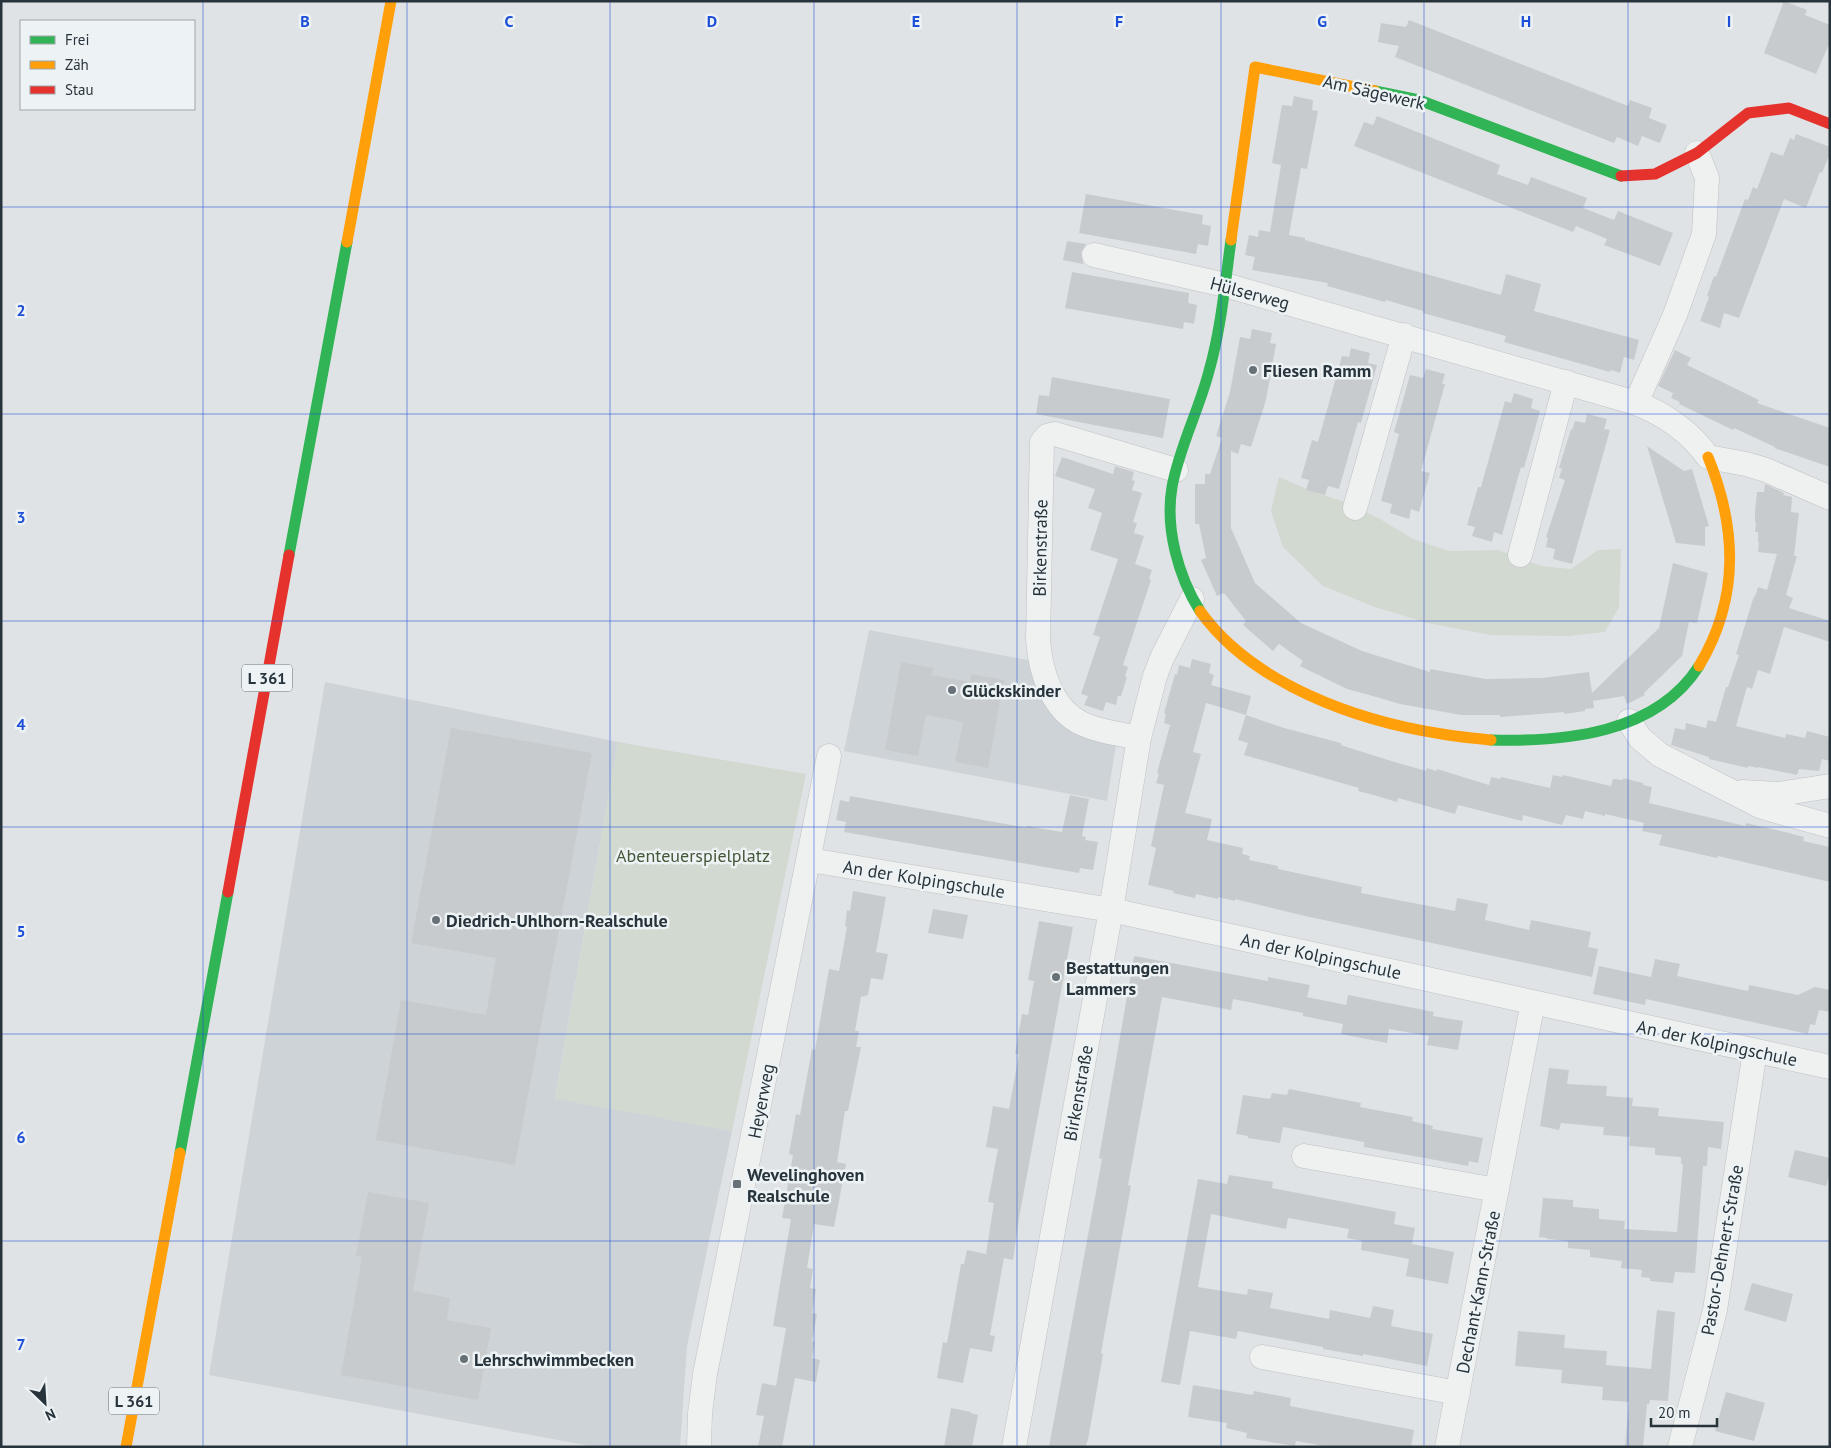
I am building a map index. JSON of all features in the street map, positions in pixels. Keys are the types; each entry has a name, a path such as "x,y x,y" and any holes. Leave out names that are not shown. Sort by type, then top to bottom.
{"street":[{"name":"L 361","path":"126,1447 391,1"},
{"name":"Am Sägewerk","path":"1225,286 1255,67 1419,100 1621,176 1655,174 1697,153 1748,112 1789,108 1830,124"},
{"path":"1636,403 1675,315 1704,234 1706,178 1697,153"},
{"name":"Hülserweg","path":"1094,255 1225,286 1404,335 1636,403 1674,423 1695,441 1708,457"},
{"path":"1225,286 1210,371 1176,470 1171,495 1174,544 1181,571 1192,599 1207,620 1238,649 1269,672 1322,701 1377,720 1437,733 1506,740 1544,739 1601,730 1629,721 1662,704 1689,680 1702,661 1710,646 1721,614 1729,582 1730,530 1725,500 1708,457"},
{"path":"1355,508 1404,335"},
{"path":"1520,555 1566,382"},
{"name":"Birkenstraße","path":"1139,738 1093,728 1070,717 1052,693 1041,665 1038,639 1042,442 1047,436 1055,434 1176,470"},
{"path":"1708,457 1766,470 1830,498"},
{"name":"Birkenstraße","path":"1014,1447 1111,910 1139,738 1155,676 1192,599"},
{"path":"1629,721 1640,738 1655,752 1769,809 1830,826"},
{"name":"Heyerweg","path":"699,1447 700,1413 705,1374 810,860 829,756"},
{"path":"1728,789 1752,793 1779,794 1830,786"},
{"name":"An der Kolpingschule","path":"810,860 1111,910 1830,1067"},
{"name":"Dechant-Kann-Straße","path":"1447,1447 1533,1002"},
{"name":"Pastor-Dehnert-Straße","path":"1680,1447 1715,1310 1754,1051"},
{"name":"Dechant-Kann-Straße","path":"1304,1156 1497,1190"},
{"name":"Dechant-Kann-Straße","path":"1262,1356 1458,1393"}],"shaded area":[{"name":"Glückskinder","path":"869,630 1033,661 1060,719 1116,745 1107,801 844,751"},
{"name":"Diedrich-Uhlhorn-Realschule","path":"325,682 618,742 555,1098 732,1131 687,1346 680,1447 596,1447 209,1375"}],"green space":[{"path":"1279,477 1314,492 1348,503 1380,519 1413,539 1449,551 1498,550 1541,566 1571,569 1598,550 1621,549 1619,607 1605,632 1569,636 1491,635 1427,623 1375,607 1323,586 1283,547 1271,511"},
{"name":"Abenteuerspielplatz","path":"618,742 806,774 732,1131 555,1099"}],"building":[{"path":"1784,1 1807,10 1805,15 1830,25 1830,42 1816,74 1764,53"},
{"path":"1409,20 1628,106 1630,100 1652,108 1649,118 1667,125 1660,143 1642,136 1638,146 1617,137 1614,143 1395,57 1399,46 1378,42 1381,23 1406,27"},
{"path":"1294,96 1313,100 1312,110 1318,111 1307,169 1301,168 1289,235 1501,295 1506,274 1541,284 1534,311 1639,340 1634,360 1624,357 1620,373 1611,370 1610,372 1504,342 1506,336 1423,313 1423,311 1386,300 1385,302 1327,286 1328,283 1252,270 1255,257 1245,255 1249,235 1258,237 1259,230 1270,232 1281,165 1272,163 1282,105 1292,106"},
{"path":"1377,116 1500,165 1497,174 1528,185 1531,177 1587,198 1583,208 1614,220 1618,211 1673,233 1660,266 1604,245 1607,239 1576,226 1573,232 1354,146 1364,122 1373,125"},
{"path":"1796,134 1830,147 1830,153 1822,173 1820,172 1806,208 1784,199 1739,318 1724,313 1720,328 1700,321 1714,276 1716,277 1745,199 1748,200 1753,187 1757,189 1771,152 1783,156 1790,138 1794,140"},
{"path":"1086,194 1203,215 1202,224 1211,226 1208,246 1198,244 1196,254 1079,233"},
{"path":"1067,241 1086,244 1081,252 1083,264 1063,260"},
{"path":"1072,272 1189,293 1188,303 1197,305 1194,324 1184,322 1183,329 1065,308"},
{"path":"1252,329 1272,333 1270,343 1276,344 1266,400 1251,447 1241,444 1238,454 1231,451 1231,528 1255,583 1301,623 1362,651 1430,672 1430,669 1486,679 1542,678 1589,672 1592,693 1659,628 1673,563 1708,573 1697,623 1689,622 1682,656 1644,693 1645,695 1627,704 1624,696 1593,701 1594,708 1585,709 1585,711 1564,714 1564,712 1500,717 1500,715 1461,715 1400,704 1347,689 1300,666 1303,661 1279,644 1273,651 1243,625 1246,621 1224,593 1217,596 1201,560 1206,558 1199,524 1195,524 1195,484 1205,484 1205,474 1210,474 1222,438 1216,436 1230,392 1240,337 1250,339"},
{"path":"1351,348 1370,353 1368,363 1377,365 1361,423 1358,422 1339,489 1328,486 1325,495 1306,490 1309,480 1301,478 1312,440 1318,442 1342,356 1349,357"},
{"path":"1675,350 1691,358 1687,365 1759,400 1757,403 1830,428 1830,467 1774,448 1679,404 1680,402 1671,398 1673,393 1658,386"},
{"path":"1426,369 1445,374 1442,384 1445,384 1421,471 1430,473 1419,512 1411,509 1409,519 1390,513 1392,504 1381,501 1399,434 1394,432 1410,375 1423,378"},
{"path":"1052,377 1170,399 1163,438 1036,414 1039,395 1049,396"},
{"path":"1514,393 1533,399 1531,408 1540,411 1524,468 1521,467 1502,535 1494,532 1492,542 1472,536 1475,527 1467,525 1478,487 1481,487 1505,401 1511,403"},
{"path":"1587,414 1607,419 1604,429 1610,430 1572,564 1553,559 1555,549 1546,547 1548,538 1546,537 1565,480 1559,478 1562,469 1559,468 1571,429 1575,421 1585,423"},
{"path":"1647,446 1684,471 1692,469 1709,526 1705,527 1705,546 1676,543"},
{"path":"1062,457 1113,474 1115,466 1134,472 1132,480 1135,481 1132,490 1142,493 1133,522 1137,523 1134,533 1144,536 1135,564 1152,570 1149,579 1151,580 1123,665 1128,667 1121,696 1118,696 1116,705 1106,702 1103,711 1084,705 1088,696 1081,694 1100,637 1093,635 1118,559 1090,550 1102,513 1088,508 1095,489 1055,476"},
{"path":"1765,484 1784,493 1783,495 1792,497 1791,512 1799,513 1794,556 1797,556 1786,595 1793,598 1789,608 1830,621 1830,642 1784,627 1770,674 1758,670 1752,689 1747,687 1736,726 1785,738 1786,734 1805,738 1807,731 1830,737 1830,761 1822,759 1819,771 1799,769 1797,775 1758,767 1748,766 1748,768 1709,759 1709,757 1671,745 1675,728 1685,730 1686,723 1706,728 1708,720 1716,722 1726,687 1728,687 1739,655 1736,654 1754,596 1758,587 1767,590 1777,554 1758,552 1758,532 1755,532 1757,492 1764,492"},
{"path":"1192,659 1211,664 1209,673 1214,675 1211,685 1251,696 1246,715 1206,703 1193,752 1201,754 1185,813 1212,819 1207,840 1243,848 1242,854 1250,856 1249,860 1278,866 1278,869 1362,887 1361,893 1455,911 1457,898 1488,904 1485,920 1529,930 1531,920 1591,932 1588,947 1598,949 1592,977 1305,916 1235,899 1235,901 1218,897 1218,899 1196,894 1195,898 1148,885 1156,848 1151,846 1164,785 1156,783 1159,774 1157,773 1170,725 1164,723 1166,714 1164,713 1179,665 1190,668"},
{"path":"901,662 933,668 932,675 970,682 971,674 1004,680 988,768 955,762 963,722 926,715 918,756 885,750"},
{"path":"1246,715 1426,771 1427,768 1436,771 1437,769 1489,785 1491,777 1500,779 1501,777 1550,788 1553,775 1562,777 1563,775 1611,786 1613,779 1623,780 1623,778 1643,783 1643,785 1652,787 1649,803 1745,826 1746,823 1785,832 1804,837 1803,841 1830,847 1830,882 1718,856 1717,858 1659,845 1662,835 1642,831 1644,823 1605,814 1605,816 1585,811 1583,819 1566,815 1562,825 1523,815 1522,821 1458,805 1455,814 1398,798 1397,802 1358,791 1359,788 1244,755 1248,743 1238,740"},
{"path":"451,728 592,753 515,1165 376,1140 401,1000 486,1015 496,958 411,943"},
{"path":"1070,795 1089,799 1082,836 1086,837 1085,840 1098,842 1093,870 1080,868 1079,873 844,832 846,822 836,820 840,800 849,802 850,796 1027,828 1027,826 1062,832"},
{"path":"853,891 886,897 876,952 888,954 883,980 871,978 868,995 861,997 855,1031 859,1031 856,1047 861,1047 848,1111 845,1111 837,1162 846,1164 834,1227 814,1224 807,1268 813,1269 810,1288 816,1289 812,1313 817,1314 812,1341 815,1342 812,1358 820,1360 816,1382 795,1378 782,1447 758,1447 764,1416 756,1415 762,1383 776,1386 786,1328 773,1326 791,1219 782,1218 793,1155 789,1154 796,1114 800,1115 812,1049 815,1050 829,969 839,971 847,927 845,926 847,910 850,911"},
{"path":"933,909 968,915 963,939 928,933"},
{"path":"1039,921 1073,927 1019,1218 1013,1260 1004,1258 990,1335 995,1336 992,1352 970,1348 963,1383 937,1378 943,1342 947,1343 961,1264 964,1264 967,1250 986,1254 994,1203 988,1202 998,1149 986,1147 993,1106 1009,1109 1019,1054 1015,1054 1022,1014 1028,1015 1034,981 1028,980"},
{"path":"1134,956 1268,981 1268,977 1310,985 1307,997 1346,1005 1348,995 1434,1012 1433,1016 1463,1021 1458,1050 1427,1045 1429,1036 1389,1029 1387,1043 1341,1034 1343,1024 1303,1016 1303,1013 1233,999 1231,1010 1162,997 1128,1185 1131,1186 1101,1353 1103,1354 1088,1440 1085,1447 1049,1447 1102,1159 1099,1158"},
{"path":"1655,959 1680,964 1677,976 1748,991 1749,985 1798,995 1815,987 1830,990 1830,1012 1819,1010 1815,1025 1810,1024 1808,1034 1646,999 1645,1005 1593,994 1599,966 1651,977"},
{"path":"1549,1068 1569,1070 1567,1084 1607,1086 1606,1096 1633,1098 1632,1106 1659,1108 1658,1116 1724,1122 1721,1149 1708,1147 1707,1166 1703,1166 1695,1273 1675,1272 1673,1283 1650,1281 1650,1278 1641,1277 1642,1270 1621,1268 1622,1261 1590,1257 1590,1250 1568,1248 1568,1241 1539,1237 1543,1198 1573,1200 1573,1207 1599,1209 1599,1219 1625,1221 1624,1229 1677,1232 1683,1164 1681,1164 1681,1157 1655,1155 1655,1148 1629,1146 1630,1137 1603,1135 1604,1127 1561,1123 1559,1130 1540,1126"},
{"path":"1289,1089 1361,1103 1360,1107 1413,1117 1412,1121 1433,1126 1432,1129 1483,1138 1478,1163 1469,1161 1468,1166 1364,1147 1364,1142 1283,1127 1280,1143 1248,1138 1248,1136 1236,1134 1243,1095 1270,1099 1272,1093 1287,1095"},
{"path":"1795,1150 1830,1158 1830,1173 1826,1186 1788,1177"},
{"path":"1229,1175 1273,1182 1272,1188 1396,1212 1394,1224 1415,1228 1412,1244 1454,1252 1448,1284 1406,1276 1409,1259 1361,1250 1362,1241 1347,1238 1349,1229 1288,1218 1286,1229 1211,1214 1198,1287 1247,1295 1248,1289 1273,1293 1270,1308 1329,1319 1330,1310 1370,1318 1373,1306 1394,1310 1391,1326 1433,1334 1427,1366 1363,1354 1363,1356 1323,1349 1323,1347 1238,1331 1236,1339 1190,1331 1180,1385 1161,1382 1198,1179 1227,1184"},
{"path":"368,1192 429,1203 413,1291 450,1298 447,1320 491,1328 478,1400 341,1375 362,1257 356,1256"},
{"path":"1752,1283 1793,1294 1786,1322 1744,1310"},
{"path":"1657,1310 1675,1312 1668,1401 1650,1400 1649,1404 1647,1404 1643,1447 1625,1447 1629,1402 1602,1400 1603,1387 1561,1383 1562,1370 1515,1366 1518,1331 1565,1335 1564,1348 1607,1351 1606,1365 1651,1369"},
{"path":"1193,1385 1253,1395 1254,1391 1291,1398 1290,1406 1414,1430 1411,1447 1330,1447 1296,1441 1295,1446 1246,1438 1247,1433 1226,1428 1227,1423 1188,1417"},
{"path":"1726,1392 1765,1403 1754,1441 1715,1431"},
{"path":"951,1408 978,1415 972,1447 944,1447"}],"traffic: fast":[{"path":"1375,91 1419,100 1621,176"},
{"path":"1200,611 1185,583 1175,551 1170,519 1170,503 1179,458 1205,386 1217,339 1231,240"},
{"path":"289,555 347,242"},
{"path":"1491,740 1548,739 1578,735 1634,720 1659,707 1681,689 1699,666"},
{"path":"180,1153 228,892"}],"traffic: slow":[{"path":"347,242 391,1"},
{"path":"1231,240 1255,67 1375,91"},
{"path":"1699,666 1722,615 1728,589 1730,563 1729,536 1725,510 1708,457"},
{"path":"1200,611 1222,637 1248,659 1277,679 1309,695 1342,709 1376,720 1448,735 1491,740"},
{"path":"126,1447 180,1153"}],"traffic: jam":[{"path":"1621,176 1655,174 1697,153 1748,113 1789,108 1830,124"},
{"path":"228,892 289,555"}],"place":[{"name":"Fliesen Ramm","path":"1253,370"},
{"name":"Glückskinder","path":"952,690"},
{"name":"Diedrich-Uhlhorn-Realschule","path":"436,920"},
{"name":"Bestattungen Lammers","path":"1056,977"},
{"name":"Wevelinghoven Realschule","path":"737,1184"},
{"name":"Lehrschwimmbecken","path":"464,1359"}]}
